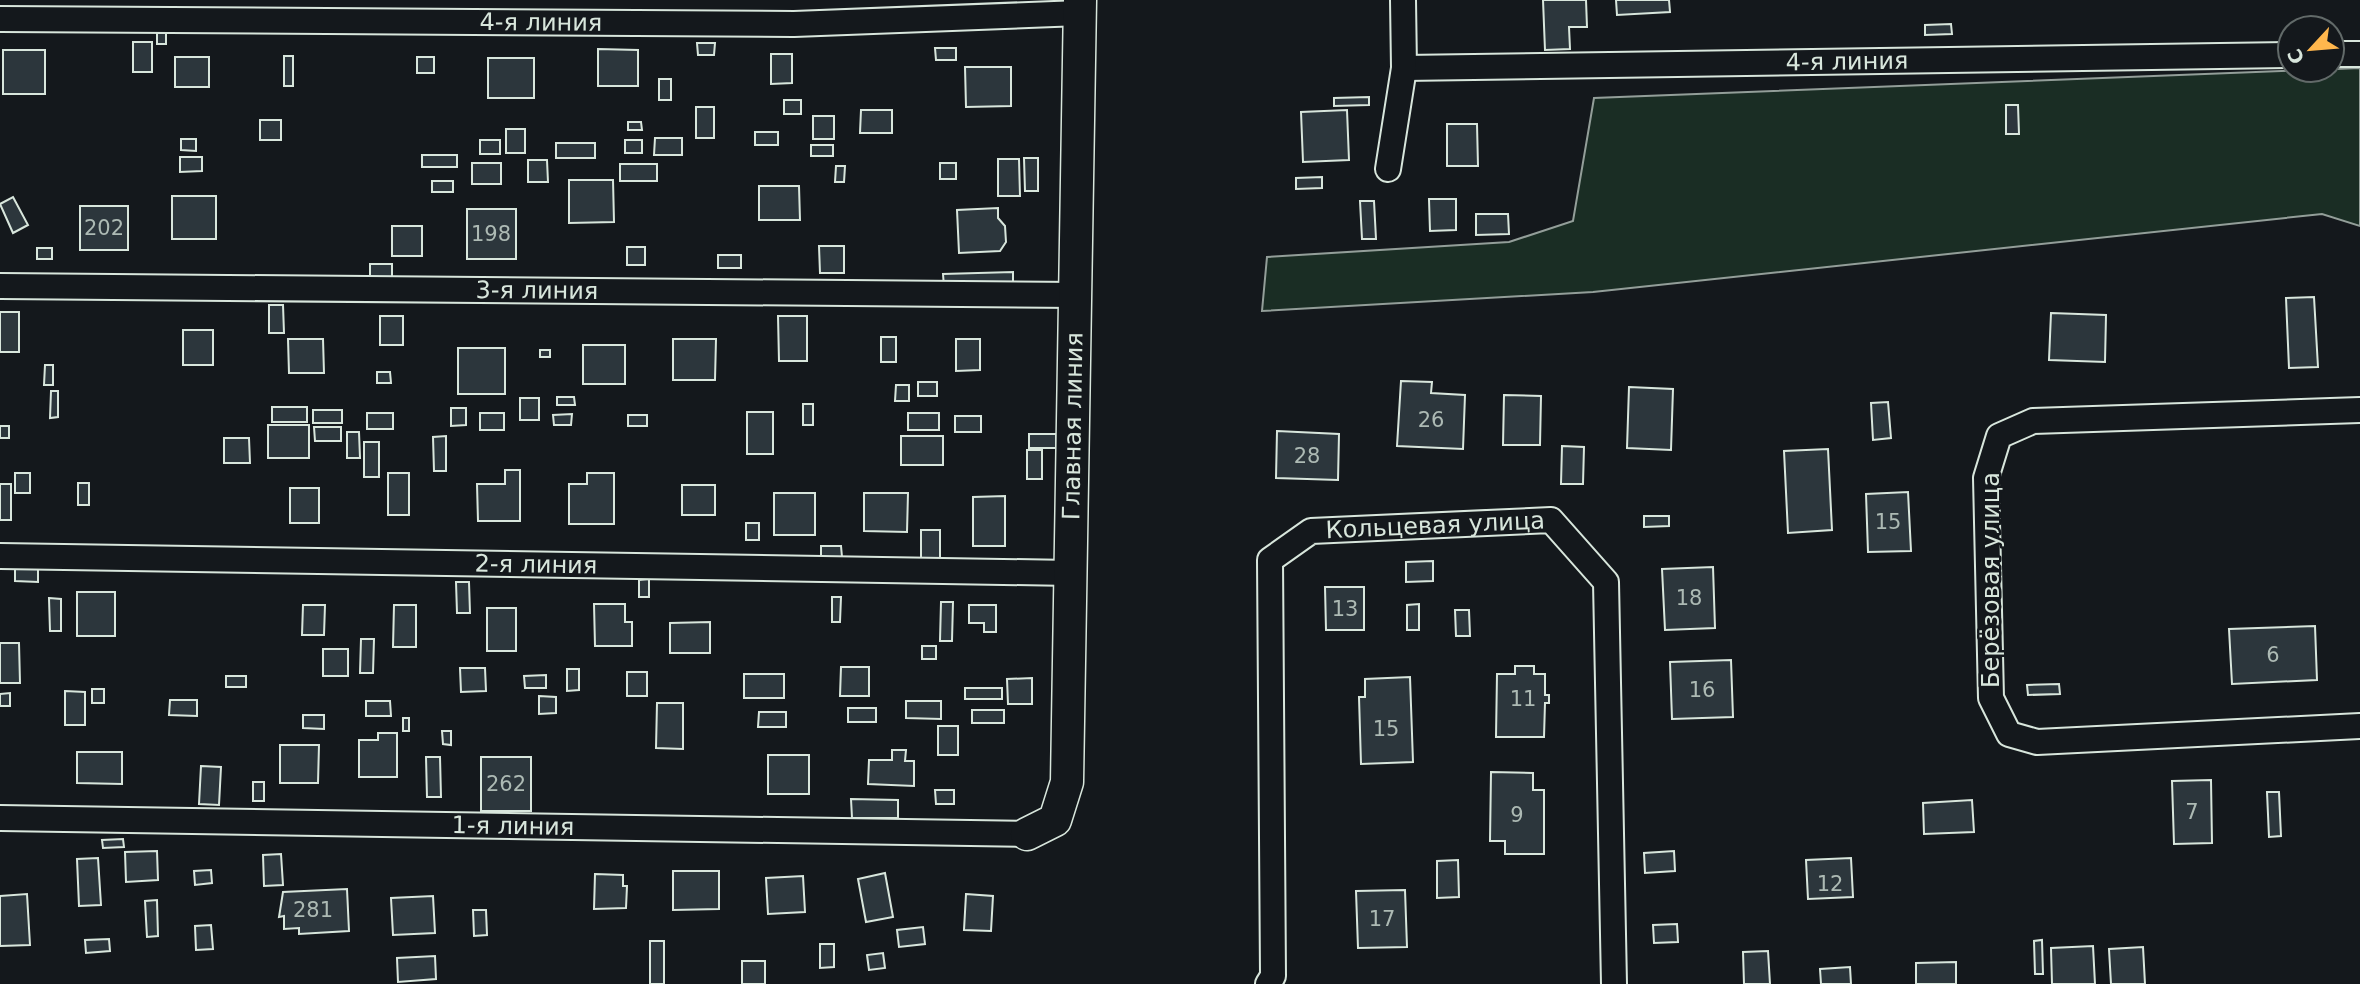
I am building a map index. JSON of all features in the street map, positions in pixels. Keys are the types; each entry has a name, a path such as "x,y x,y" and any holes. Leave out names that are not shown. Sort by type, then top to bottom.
{"street":[{"path":"1388,169 1404,68 1403,0"},
{"name":"4-я линия","path":"0,19 794,24 1080,7"},
{"name":"Главная линия","path":"1027,834 1055,820 1067,782 1080,7"},
{"name":"4-я линия","path":"1404,68 2276,55"},
{"name":"3-я линия","path":"0,286 1076,295"},
{"name":"Берёзовая улица","path":"2360,410 2033,421 1999,436 1986,478 1991,698 2009,734 2037,742 2360,726"},
{"name":"Кольцевая улица","path":"1268,984 1273,976 1270,560 1311,531 1551,520 1606,582 1614,984"},
{"name":"2-я линия","path":"0,556 1072,573"},
{"name":"1-я линия","path":"0,818 1027,834"}],"green space":[{"path":"2360,68 2360,226 2322,214 1593,292 1262,311 1267,257 1509,242 1573,221 1594,98 2276,71 2276,84 2346,84 2346,69"}],"building":[{"path":"1543,0 1586,0 1587,27 1569,27 1570,49 1545,50"},
{"path":"1616,0 1669,0 1670,12 1617,15"},
{"path":"1951,24 1952,34 1925,35 1925,25"},
{"path":"157,33 166,33 166,44 157,44"},
{"path":"133,42 152,42 152,72 133,72"},
{"path":"697,43 715,43 714,55 698,55"},
{"path":"935,48 956,48 956,60 936,60"},
{"path":"598,49 638,50 638,86 598,86"},
{"path":"3,50 45,50 45,94 3,94"},
{"path":"771,54 792,54 792,83 771,84"},
{"path":"284,56 293,56 293,86 284,86"},
{"path":"175,57 209,57 209,87 175,87"},
{"path":"417,57 434,57 434,73 417,73"},
{"path":"488,58 534,58 534,98 488,98"},
{"path":"965,67 1011,67 1011,106 966,107"},
{"path":"659,79 671,79 671,100 659,100"},
{"path":"1369,97 1369,105 1334,106 1334,98"},
{"path":"784,100 801,100 801,114 784,114"},
{"path":"2006,105 2018,105 2019,134 2006,134"},
{"path":"696,107 714,107 714,138 696,138"},
{"path":"861,110 892,110 892,133 860,133"},
{"path":"1347,110 1349,160 1303,162 1301,112"},
{"path":"813,116 834,116 834,139 813,139"},
{"path":"260,120 281,120 281,140 260,140"},
{"path":"628,122 641,122 642,130 628,130"},
{"path":"1447,124 1477,124 1478,166 1447,166"},
{"path":"506,129 525,129 525,153 506,153"},
{"path":"755,132 778,132 778,145 755,145"},
{"path":"655,138 682,138 682,155 654,155"},
{"path":"181,139 196,139 196,151 181,150"},
{"path":"480,140 500,140 500,154 480,154"},
{"path":"625,140 642,140 642,153 625,153"},
{"path":"556,143 595,143 595,158 556,158"},
{"path":"811,145 833,145 833,156 811,156"},
{"path":"422,155 457,155 457,167 422,167"},
{"path":"180,157 202,157 202,171 180,172"},
{"path":"1024,158 1038,158 1038,191 1025,191"},
{"path":"998,159 1019,159 1020,196 998,196"},
{"path":"528,160 547,160 548,182 528,182"},
{"path":"472,163 501,163 501,184 472,184"},
{"path":"940,163 956,163 956,179 940,179"},
{"path":"620,164 657,164 657,181 620,181"},
{"path":"836,166 845,166 844,182 835,182"},
{"path":"1322,177 1322,188 1296,189 1296,178"},
{"path":"569,180 613,180 614,222 569,223"},
{"path":"432,181 453,181 453,192 432,192"},
{"path":"759,186 799,186 800,220 759,220"},
{"path":"172,196 216,196 216,239 172,239"},
{"path":"13,197 28,225 13,233 0,204"},
{"path":"1429,199 1456,199 1456,230 1430,231"},
{"path":"1360,201 1374,201 1376,239 1362,239"},
{"path":"80,206 128,206 128,250 80,250"},
{"path":"998,208 998,218 1005,226 1006,242 1000,251 959,253 957,210"},
{"path":"467,209 516,209 516,259 467,259"},
{"path":"1476,214 1508,214 1509,234 1476,235"},
{"path":"392,226 422,226 422,256 392,256"},
{"path":"819,246 844,246 844,273 820,273"},
{"path":"627,247 645,247 645,265 627,265"},
{"path":"37,248 52,248 52,259 37,259"},
{"path":"718,255 741,255 741,268 718,268"},
{"path":"370,264 392,264 392,279 370,279"},
{"path":"1013,272 1013,285 944,287 943,274"},
{"path":"2314,297 2318,367 2289,368 2286,298"},
{"path":"269,305 283,305 284,333 269,333"},
{"path":"0,312 19,312 19,352 0,352"},
{"path":"2051,313 2106,315 2105,362 2049,360"},
{"path":"380,316 403,316 403,345 380,345"},
{"path":"778,316 807,316 807,361 779,361"},
{"path":"183,330 213,330 213,365 183,365"},
{"path":"881,337 896,337 896,362 881,362"},
{"path":"288,339 323,339 324,373 289,373"},
{"path":"673,339 716,339 715,380 673,380"},
{"path":"956,339 980,339 980,370 956,371"},
{"path":"583,345 625,345 625,384 583,384"},
{"path":"458,348 505,348 505,394 458,394"},
{"path":"540,350 550,350 550,357 540,357"},
{"path":"45,365 53,365 53,385 44,385"},
{"path":"377,372 390,372 391,383 377,383"},
{"path":"1401,381 1432,382 1431,393 1465,395 1463,449 1397,446"},
{"path":"918,382 937,382 937,396 918,396"},
{"path":"896,385 909,385 909,401 895,401"},
{"path":"1629,387 1673,389 1671,450 1627,448"},
{"path":"51,391 58,391 58,417 50,418"},
{"path":"1504,395 1541,396 1540,445 1503,445"},
{"path":"557,397 574,397 575,405 557,405"},
{"path":"520,398 539,398 539,420 520,420"},
{"path":"1888,402 1891,438 1873,440 1871,403"},
{"path":"803,404 813,404 813,425 803,425"},
{"path":"272,407 307,407 307,422 272,422"},
{"path":"451,408 466,408 466,425 451,426"},
{"path":"313,410 342,410 342,423 313,423"},
{"path":"747,412 773,412 773,454 747,454"},
{"path":"367,413 393,413 393,429 367,429"},
{"path":"480,413 504,413 504,430 480,430"},
{"path":"908,413 939,413 939,430 908,430"},
{"path":"572,414 571,425 554,425 553,415"},
{"path":"628,415 647,415 647,426 628,426"},
{"path":"955,416 981,416 981,432 955,432"},
{"path":"268,425 309,425 309,458 268,458"},
{"path":"0,426 9,426 9,438 0,438"},
{"path":"314,427 341,427 341,441 315,441"},
{"path":"1277,431 1339,434 1338,480 1276,478"},
{"path":"347,432 359,432 360,458 347,458"},
{"path":"1029,434 1056,434 1056,448 1029,448"},
{"path":"446,436 446,471 434,471 433,437"},
{"path":"901,436 943,436 943,465 901,465"},
{"path":"224,438 249,438 250,463 224,463"},
{"path":"364,442 379,442 379,477 364,477"},
{"path":"1562,446 1584,447 1583,484 1561,484"},
{"path":"1828,449 1832,530 1788,533 1784,451"},
{"path":"1027,450 1042,450 1042,479 1027,479"},
{"path":"505,470 520,470 520,521 478,521 477,484 505,484"},
{"path":"15,473 30,473 30,493 15,493"},
{"path":"388,473 409,473 409,515 388,515"},
{"path":"587,473 614,473 614,524 569,524 569,484 587,484"},
{"path":"78,483 89,483 89,505 78,505"},
{"path":"0,484 11,484 11,520 0,520"},
{"path":"682,485 715,485 715,515 682,515"},
{"path":"290,488 319,488 319,523 290,523"},
{"path":"1908,492 1911,551 1868,552 1866,494"},
{"path":"774,493 815,493 815,535 774,535"},
{"path":"864,493 908,493 907,532 864,531"},
{"path":"1005,496 1005,546 973,546 973,497"},
{"path":"1644,516 1669,516 1669,526 1644,527"},
{"path":"746,523 759,523 759,540 746,540"},
{"path":"921,530 940,530 940,560 921,560"},
{"path":"821,546 841,546 842,557 821,557"},
{"path":"1433,561 1433,581 1406,582 1406,562"},
{"path":"1713,567 1715,628 1665,630 1662,569"},
{"path":"15,569 38,569 38,582 15,581"},
{"path":"649,579 649,597 639,597 639,580"},
{"path":"456,582 469,582 470,613 457,613"},
{"path":"1325,587 1364,587 1364,630 1326,630"},
{"path":"77,592 115,592 115,636 77,636"},
{"path":"832,597 841,597 840,622 832,622"},
{"path":"49,598 61,599 61,631 50,631"},
{"path":"941,602 953,602 952,641 940,641"},
{"path":"594,604 625,604 625,622 632,622 632,646 595,646"},
{"path":"1419,604 1419,630 1407,630 1407,605"},
{"path":"303,605 325,605 324,635 302,635"},
{"path":"394,605 416,605 416,647 393,647"},
{"path":"969,605 996,605 996,632 984,632 984,623 969,623"},
{"path":"487,608 516,608 516,651 487,651"},
{"path":"1455,610 1469,610 1470,636 1456,636"},
{"path":"710,622 710,653 670,653 670,623"},
{"path":"2315,626 2317,680 2232,684 2229,629"},
{"path":"361,639 374,639 373,673 360,673"},
{"path":"0,643 19,643 20,683 0,683"},
{"path":"922,646 936,646 936,659 922,659"},
{"path":"323,649 348,649 348,676 323,676"},
{"path":"1731,660 1733,717 1672,719 1670,662"},
{"path":"1515,666 1534,666 1534,674 1545,674 1545,695 1549,695 1549,703 1545,703 1544,737 1496,737 1497,674 1515,674"},
{"path":"841,667 869,667 869,696 840,696"},
{"path":"460,668 485,668 486,691 461,692"},
{"path":"567,669 579,669 579,690 567,691"},
{"path":"627,672 647,672 647,696 627,696"},
{"path":"744,674 784,674 784,698 744,698"},
{"path":"546,675 546,688 525,688 524,676"},
{"path":"226,676 246,676 246,687 226,687"},
{"path":"1410,677 1413,762 1361,764 1359,697 1365,697 1365,679"},
{"path":"1032,678 1032,704 1008,704 1007,679"},
{"path":"2059,684 2060,694 2028,695 2027,685"},
{"path":"965,688 1002,688 1002,699 965,699"},
{"path":"92,689 104,689 104,703 92,703"},
{"path":"65,691 85,692 85,725 65,725"},
{"path":"10,693 10,706 0,706 0,694"},
{"path":"539,696 556,697 556,713 539,714"},
{"path":"170,700 197,700 197,716 169,715"},
{"path":"366,701 390,701 391,716 366,716"},
{"path":"906,701 941,701 941,719 906,718"},
{"path":"657,703 683,703 683,749 656,748"},
{"path":"848,708 876,708 876,722 848,722"},
{"path":"972,710 1004,710 1004,723 972,723"},
{"path":"759,712 786,712 786,727 758,727"},
{"path":"303,715 324,715 324,729 303,728"},
{"path":"403,718 409,718 409,731 403,731"},
{"path":"938,726 958,726 958,755 938,755"},
{"path":"442,731 451,731 451,745 443,744"},
{"path":"378,733 397,733 397,777 359,777 359,740 378,740"},
{"path":"280,745 319,745 318,783 280,783"},
{"path":"892,750 906,750 905,761 914,761 914,786 868,784 869,760 892,760"},
{"path":"77,752 122,752 122,784 77,783"},
{"path":"768,755 809,755 809,794 768,794"},
{"path":"426,757 440,757 441,797 427,797"},
{"path":"481,757 531,757 531,811 481,811"},
{"path":"201,766 221,767 219,805 199,804"},
{"path":"1491,772 1533,773 1533,790 1544,790 1544,854 1505,854 1505,841 1490,841"},
{"path":"2211,780 2212,843 2174,844 2172,781"},
{"path":"253,782 264,782 264,801 253,801"},
{"path":"935,790 954,790 954,804 936,804"},
{"path":"2267,792 2279,792 2281,836 2269,837"},
{"path":"851,799 898,800 898,818 852,818"},
{"path":"1972,800 1974,832 1924,834 1923,803"},
{"path":"123,839 124,847 103,848 102,840"},
{"path":"157,851 158,880 126,882 125,852"},
{"path":"1674,851 1675,871 1645,873 1644,853"},
{"path":"281,854 283,885 264,886 263,855"},
{"path":"98,858 101,905 79,906 77,859"},
{"path":"1851,858 1853,897 1808,899 1806,860"},
{"path":"1458,860 1459,897 1437,898 1437,861"},
{"path":"211,870 212,883 195,885 194,871"},
{"path":"673,871 719,871 719,909 673,910"},
{"path":"885,873 893,917 866,922 858,879"},
{"path":"595,874 623,875 623,886 627,886 626,908 594,909"},
{"path":"803,876 805,912 768,914 766,878"},
{"path":"347,889 349,931 299,934 299,928 284,929 284,916 279,917 283,892"},
{"path":"1405,890 1407,947 1358,948 1356,891"},
{"path":"27,894 30,945 0,946 0,896"},
{"path":"966,894 993,896 991,931 964,930"},
{"path":"433,896 435,933 393,935 391,898"},
{"path":"157,900 158,936 147,937 145,901"},
{"path":"473,910 486,910 487,935 474,936"},
{"path":"1677,924 1678,942 1654,943 1653,925"},
{"path":"211,925 213,949 196,950 195,926"},
{"path":"923,927 925,944 899,947 897,930"},
{"path":"109,939 110,951 86,953 85,940"},
{"path":"2042,940 2043,974 2035,974 2034,941"},
{"path":"650,941 664,941 664,984 650,984"},
{"path":"820,944 834,944 834,967 820,968"},
{"path":"2093,946 2095,984 2052,984 2051,948"},
{"path":"2143,947 2145,984 2111,984 2109,949"},
{"path":"1768,951 1770,984 1744,984 1743,952"},
{"path":"883,953 885,968 869,970 867,955"},
{"path":"435,956 436,979 398,982 397,958"},
{"path":"742,961 765,961 765,984 742,984"},
{"path":"1956,962 1956,984 1916,984 1916,963"},
{"path":"1850,967 1851,984 1821,984 1820,969"}]}
